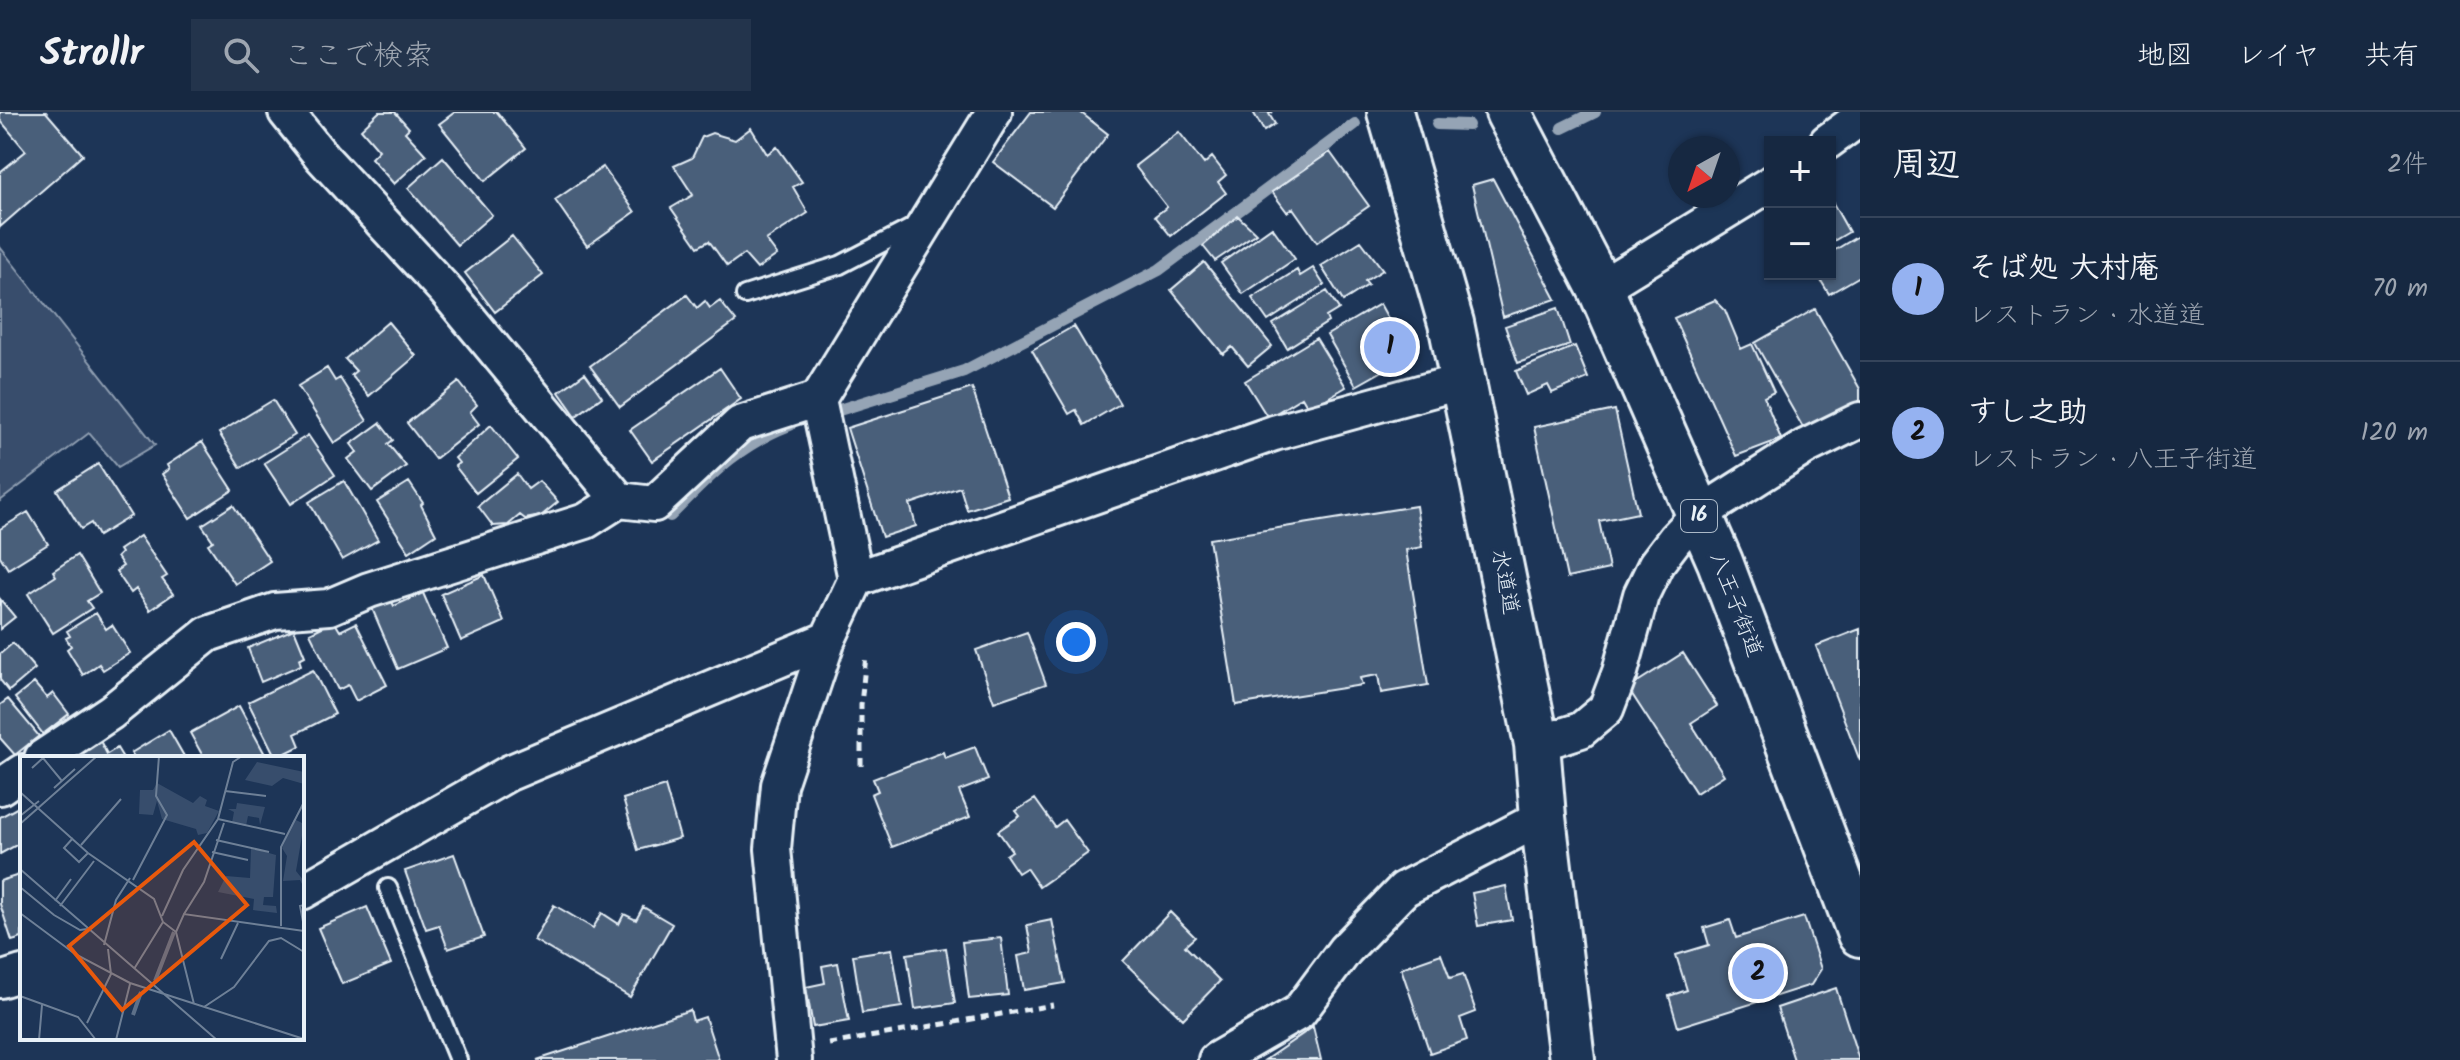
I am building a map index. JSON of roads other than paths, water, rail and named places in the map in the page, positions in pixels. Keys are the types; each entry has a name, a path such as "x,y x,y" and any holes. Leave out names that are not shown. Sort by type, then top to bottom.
{"main road":[{"name":"水道道","path":"1390,112 1451,323 1537,744 1572,1060"},
{"name":"八王子街道","path":"1508,112 1600,288 1720,562 1860,934"}],"street":[{"path":"286,112 322,157 446,291 619,500"},
{"path":"45,756 111,712 208,634 275,611 329,607 369,590 586,521 619,500 654,504 740,424 818,399 994,112"},
{"path":"1835,136 1860,118"},
{"path":"1600,288 1764,188"},
{"path":"856,579 1274,433 1463,381"},
{"path":"793,1055 773,849 779,785 828,639 856,579 818,399"},
{"path":"1537,744 1581,730 1606,709 1620,672 1641,595 1656,564 1698,515 1805,447 1860,420"},
{"path":"304,891 509,773 828,639"},
{"path":"0,787 20,773"},
{"path":"1216,1060 1299,1012 1345,950 1404,889 1543,817"},
{"path":"0,980 20,974"}],"lane":[{"path":"745,295 840,265 929,219"},
{"path":"388,888 458,1060"}],"waterway":[{"path":"1562,128 1595,112"},
{"path":"823,415 964,371 1159,270 1355,124"},
{"path":"1437,124 1468,125"},
{"path":"670,516 739,452 790,425"}],"place":[{"name":"そば処 大村庵","path":"1390,347"},
{"name":"すし之助","path":"1758,973"}]}
